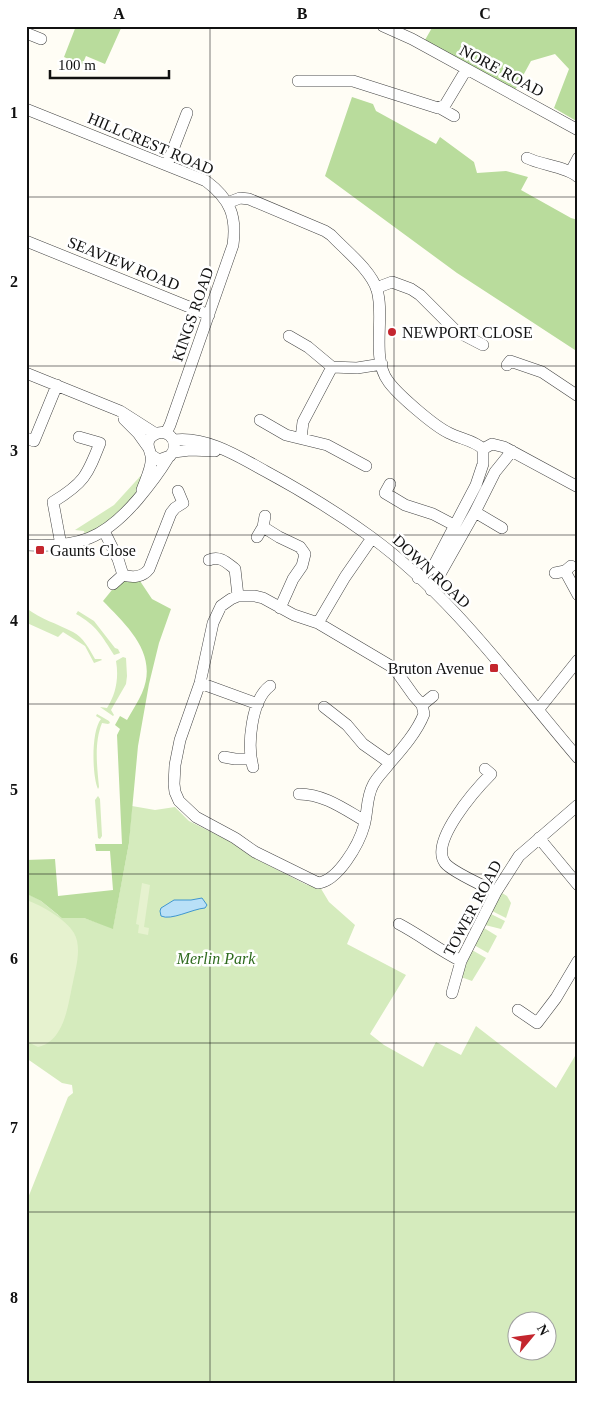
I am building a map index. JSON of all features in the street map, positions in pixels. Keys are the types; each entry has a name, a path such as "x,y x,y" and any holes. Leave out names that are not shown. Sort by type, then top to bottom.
{"street":[{"path":"27,26 26,32 40,40"},
{"name":"NORE ROAD","path":"384,26 412,39 578,130"},
{"path":"440,108 449,99 466,70"},
{"path":"304,79 353,81 440,108 454,116"},
{"name":"HILLCREST ROAD","path":"26,109 206,181 219,192 227,203"},
{"path":"167,165 188,113"},
{"path":"527,158 574,174 578,158"},
{"path":"227,203 240,198 249,199 327,231 366,272 376,288 378,293 382,364 385,376 392,386 436,425 458,438 476,443 483,449 483,464 478,481 433,567 418,578"},
{"name":"KINGS ROAD","path":"165,436 233,245 234,222 227,203"},
{"name":"SEAVIEW ROAD","path":"26,242 209,315"},
{"path":"376,288 392,282 411,288 456,332 478,340"},
{"path":"289,336 301,338 332,367 357,368 382,364"},
{"path":"507,365 510,361 535,369 562,390 578,396"},
{"path":"301,438 304,422 332,367"},
{"path":"26,373 127,414 165,436 175,446 152,483 122,518 104,531 88,539 61,545 26,545"},
{"path":"26,438 34,441 57,385"},
{"path":"109,406 136,430 149,451"},
{"path":"260,420 274,422 285,434 324,443 362,459"},
{"path":"138,499 148,472 149,441 165,436"},
{"name":"DOWN ROAD","path":"165,436 199,441 227,452 295,488 372,538 418,578 460,619 578,758"},
{"path":"61,545 49,500 74,489 89,470 105,444 79,437"},
{"path":"483,449 493,444 512,451 578,488"},
{"name":"DOWN ROAD","path":"149,451 159,460 190,450 227,452"},
{"path":"431,590 495,472 512,451"},
{"path":"390,484 385,493 405,505 438,516 454,525"},
{"path":"113,584 124,575 137,577 149,571 170,516 174,509 183,503 178,490"},
{"path":"475,512 502,528"},
{"path":"261,527 285,541 298,545 304,554 302,566 292,579 280,608"},
{"path":"104,531 120,562 124,575"},
{"path":"318,623 345,577 372,538"},
{"path":"209,560 220,558 238,567 238,596"},
{"path":"564,570 578,595"},
{"path":"238,596 259,597 294,615 318,623 394,668 422,705 424,714 418,726 371,788 359,839 342,867 328,880 318,883 255,852 235,838 208,824 192,814 176,795 174,774 180,740 200,683 212,623 222,606 238,596"},
{"path":"538,710 578,660"},
{"path":"200,683 258,704"},
{"path":"224,757 252,763 249,738 258,704 264,692 270,686"},
{"path":"422,705 433,696"},
{"path":"326,714 346,725 364,744 390,763"},
{"path":"491,775 459,812 443,843 441,851 442,858 448,866 496,892"},
{"path":"299,794 310,789 321,797 365,820"},
{"name":"TOWER ROAD","path":"452,993 461,961 496,892 518,856 578,805"},
{"path":"539,838 578,884"},
{"path":"402,930 461,961"},
{"path":"518,1010 541,1026 578,962"}],"green space":[{"path":"76,26 122,26 105,64 86,56 82,65 64,57"},
{"path":"433,26 578,26 578,122 554,108 569,69 555,54 531,61 514,92 425,40"},
{"path":"352,97 373,104 376,111 436,144 440,137 474,162 477,173 506,171 528,177 521,190 578,220 578,352 457,273 325,176"},
{"path":"145,471 135,497 108,524 85,535 84,531 75,530 114,505"},
{"path":"128,578 140,581 152,599 171,609 159,643 149,684 138,746 129,843 113,929 84,918 62,918 41,901 27,894 26,860 55,859 58,896 113,890 110,851 96,851 95,844 122,844 117,735 120,729 115,725 120,716 127,720 139,700 146,679 146,666 138,642 122,620 103,601 116,585"},
{"path":"26,608 38,616 77,634 95,659 102,660 94,663 85,646 63,632 58,637 27,623"},
{"path":"78,611 94,621 120,653 114,655 94,627 76,614"},
{"path":"123,657 126,658 126,684 111,710 113,716 100,707 107,708 113,697 117,674 116,661"},
{"path":"97,714 110,723 102,723 99,731 97,755 98,789 93,754 95,733 101,719 96,716"},
{"path":"98,796 100,799 102,836 100,839 98,838 95,800"},
{"name":"Merlin Park","path":"132,806 155,810 175,807 189,821 229,841 252,857 307,885 320,887 329,902 355,925 347,944 406,975 370,1034 384,1045 423,1067 436,1042 461,1055 476,1026 556,1088 578,1051 578,1383 26,1383 26,1203 68,1097 73,1093 72,1085 62,1083 26,1058 26,893 41,901 58,915 67,918 84,918 113,928 129,843"},
{"path":"142,883 150,885 144,927 149,928 148,935 138,933 139,925 136,924"},
{"path":"502,893 507,896 511,903 506,918 492,911"},
{"path":"26,900 46,909 65,923 74,933 78,945 77,964 64,1021 54,1037 38,1047 26,1041"},
{"path":"491,914 505,921 501,929 485,925"},
{"path":"484,928 497,936 488,953 474,945"},
{"path":"472,950 486,958 472,981 461,977"}],"water":[{"path":"202,898 207,905 205,908 176,916 161,916 161,908 174,900"}],"place":[{"name":"NEWPORT CLOSE","path":"392,332"},
{"name":"Gaunts Close","path":"40,550"},
{"name":"Bruton Avenue","path":"494,668"}]}
